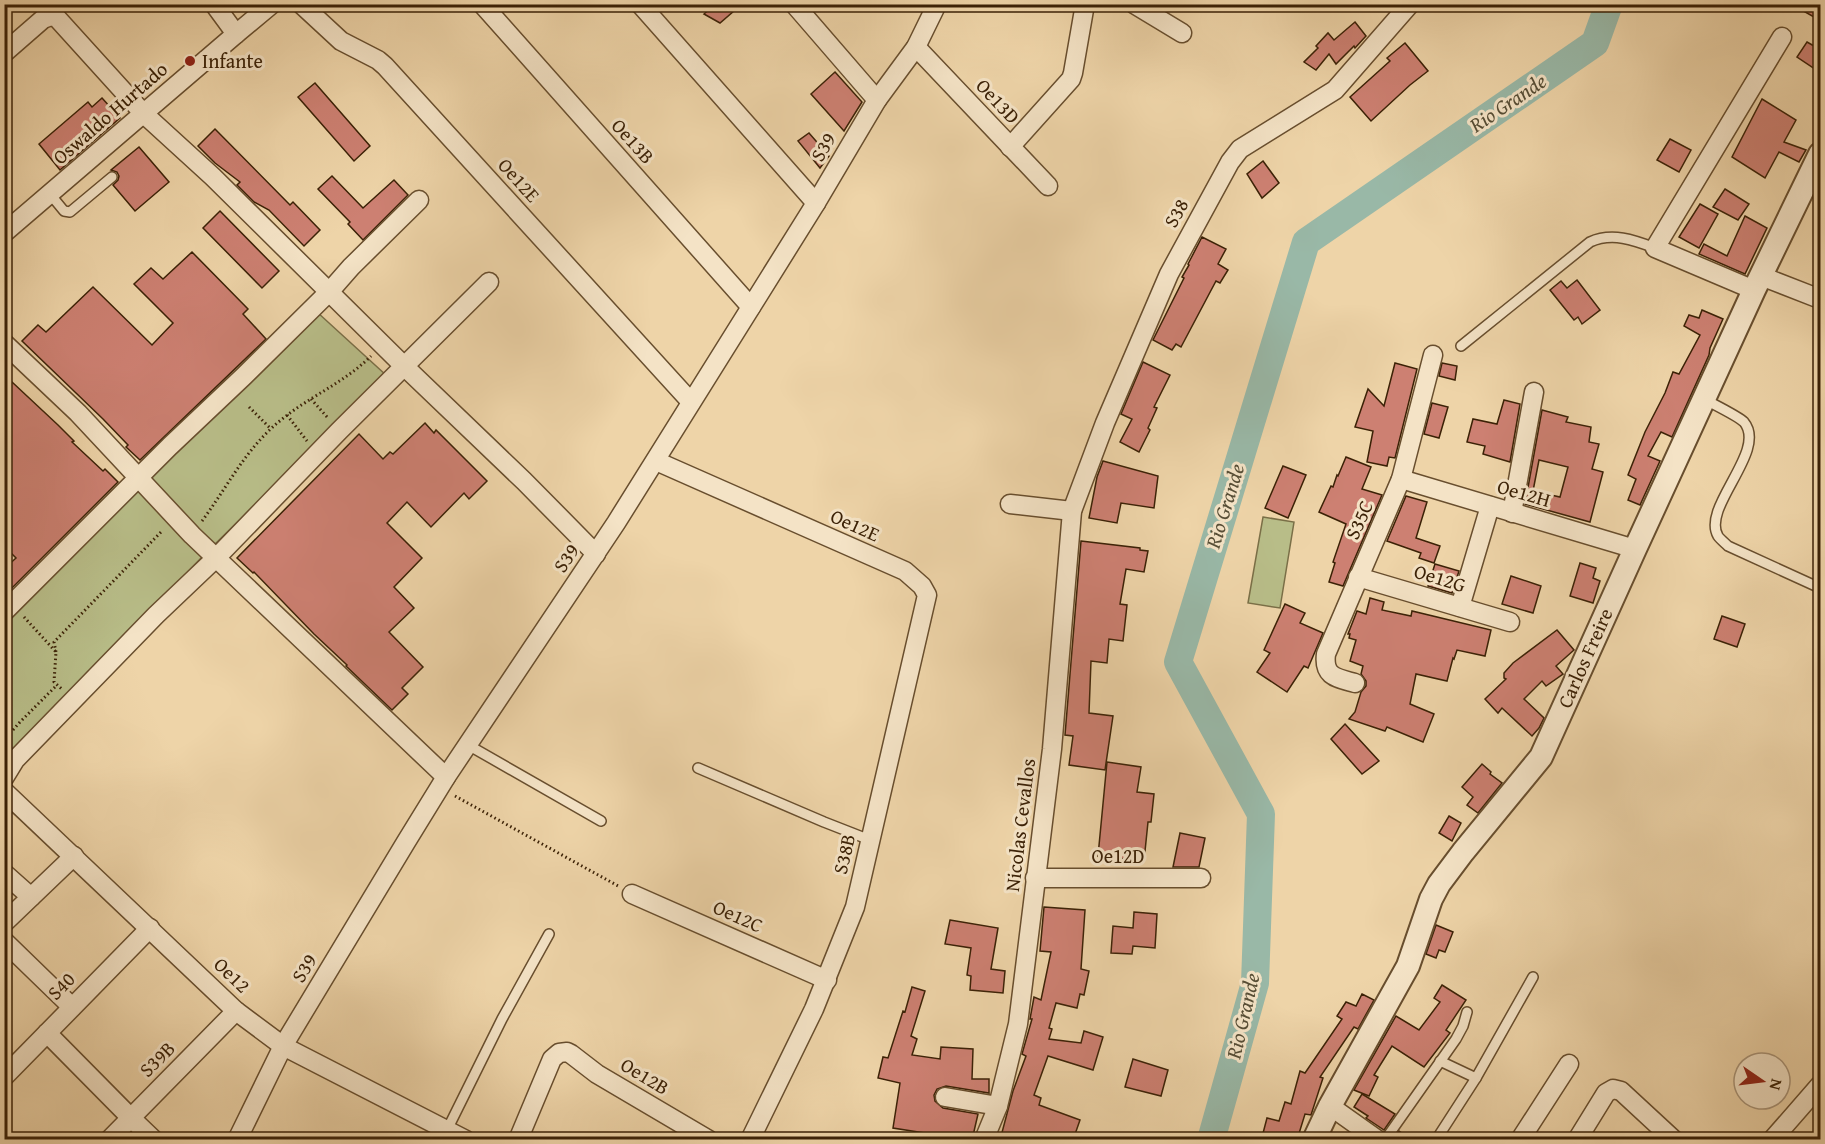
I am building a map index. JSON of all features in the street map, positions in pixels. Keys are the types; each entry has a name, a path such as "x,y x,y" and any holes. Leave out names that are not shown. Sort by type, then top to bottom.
{"street":[{"path":"214,4 236,34"},
{"name":"Oswaldo Hurtado","path":"4,233 272,4"},
{"name":"Oe12E","path":"301,4 341,40 385,66 691,402"},
{"name":"Oe13B","path":"482,4 751,307"},
{"path":"640,4 816,203"},
{"path":"794,4 877,100"},
{"name":"S39","path":"243,1137 283,1046 443,783 656,461 877,100 916,48 937,4"},
{"path":"1010,147 1071,79 1074,73 1085,4"},
{"path":"1134,4 1182,33"},
{"name":"S38","path":"1072,511 1105,423 1169,274 1230,162 1240,149 1335,90 1410,4"},
{"path":"4,53 43,19 51,16 57,18 144,114 213,177 596,554"},
{"path":"1782,37 1655,248 1758,283 1821,298"},
{"name":"Oe13D","path":"916,48 1047,186"},
{"name":"Carlos Freire","path":"1314,1140 1330,1106 1408,966 1438,884 1541,757 1704,399 1821,154"},
{"path":"8,608 330,291 419,200"},
{"path":"4,778 15,760 156,615 217,557 339,431 489,282"},
{"path":"4,343 78,413 192,535 217,557 443,783"},
{"name":"S35C","path":"1354,683 1330,674 1325,663 1326,654 1401,479 1433,354"},
{"path":"1512,513 1534,392"},
{"name":"Oe12E","path":"656,461 905,571"},
{"name":"Oe12H","path":"1401,479 1635,549"},
{"path":"1010,504 1072,511"},
{"path":"1460,608 1490,506"},
{"name":"Nicolas Cevallos","path":"984,1140 998,1106 1018,1024 1052,748 1072,511"},
{"name":"S38B","path":"750,1140 827,980 855,907 927,594 922,586 905,571"},
{"name":"Oe12G","path":"1358,577 1510,622"},
{"name":"Oe12","path":"4,791 236,1011 283,1046 466,1140"},
{"path":"4,923 74,856"},
{"path":"4,873 31,897"},
{"name":"Oe12D","path":"1035,878 1201,878"},
{"name":"Oe12C","path":"632,894 827,980"},
{"name":"S40","path":"4,1077 150,928"},
{"path":"4,941 72,1007"},
{"name":"S39B","path":"109,1140 236,1011"},
{"path":"47,1033 154,1140"},
{"name":"Oe12B","path":"518,1140 552,1059 559,1053 567,1052 597,1074 709,1140"},
{"path":"1521,1140 1569,1064"},
{"path":"1772,1140 1821,1085"},
{"path":"1577,1140 1606,1093 1613,1089 1621,1091 1674,1140"},
{"path":"945,1096 998,1106"},
{"path":"1330,1106 1378,1140"}],"lane":[{"path":"50,194 64,211 69,212 112,177"},
{"path":"1461,346 1590,242 1599,238 1612,237 1637,241 1655,248"},
{"path":"1704,399 1744,422 1749,433 1749,447 1715,522 1718,535 1728,546 1821,588"},
{"path":"468,745 601,821"},
{"path":"698,768 870,840"},
{"path":"447,1130 502,1019 549,934"},
{"path":"1436,1140 1476,1078 1533,977"},
{"path":"1385,1140 1456,1039 1467,1012"},
{"path":"1440,1061 1476,1078"}],"path":[{"path":"192,535 240,463 271,429 287,415 357,370 382,345"},
{"path":"311,399 339,431"},
{"path":"249,407 271,429"},
{"path":"287,415 307,441"},
{"path":"74,700 54,682 56,652 54,642 176,517"},
{"path":"8,608 56,652"},
{"path":"5,740 57,685"},
{"path":"443,783 632,894"}],"green space":[{"path":"317,312 387,376 213,546 149,476"},
{"path":"139,489 203,556 5,762 5,623"},
{"path":"1263,517 1294,522 1280,608 1248,603"}],"building":[{"path":"715,4 742,4 720,23 704,14"},
{"path":"1791,4 1821,4 1821,21"},
{"path":"1355,22 1366,36 1336,64 1329,54 1316,70 1304,62 1318,48 1316,46 1328,33 1334,40"},
{"path":"1807,42 1821,50 1821,73 1797,57"},
{"path":"1405,43 1428,71 1371,121 1350,97 1390,61 1387,58"},
{"path":"835,72 862,102 844,131 811,94"},
{"path":"315,83 370,146 354,161 298,97"},
{"path":"102,98 120,118 60,170 39,144 88,102 92,107"},
{"path":"1762,99 1796,120 1784,142 1806,150 1799,162 1779,152 1765,178 1732,157"},
{"path":"215,129 290,205 293,202 320,230 304,246 269,210 254,202 237,185 240,182 215,163 198,146"},
{"path":"809,133 829,156 820,168 798,141"},
{"path":"1670,139 1691,150 1679,172 1657,160"},
{"path":"139,147 169,182 135,211 113,185 119,176 117,172 111,170"},
{"path":"1263,161 1279,183 1262,198 1247,174"},
{"path":"332,176 363,208 394,180 408,195 363,240 348,224 350,222 318,189"},
{"path":"1725,189 1749,204 1738,220 1713,207"},
{"path":"1700,204 1718,214 1699,248 1679,237"},
{"path":"220,211 279,271 262,288 203,228"},
{"path":"1745,216 1767,228 1745,274 1699,254 1704,244 1727,256"},
{"path":"1202,237 1226,249 1218,264 1228,270 1220,283 1216,281 1181,347 1176,344 1172,350 1153,340"},
{"path":"192,252 248,309 243,314 266,339 140,460 103,419 22,341 38,325 46,332 93,287 152,345 173,323 134,284 151,268 163,279"},
{"path":"1577,280 1600,310 1582,324 1578,317 1574,320 1550,290 1561,281 1567,288"},
{"path":"1702,310 1723,319 1672,437 1661,432 1648,456 1660,461 1640,505 1628,500 1636,479 1628,475 1673,372 1679,374 1700,335 1684,326 1689,315 1699,318"},
{"path":"1143,362 1170,375 1154,407 1157,408 1148,428 1150,430 1139,452 1120,442 1132,419 1121,414"},
{"path":"1395,363 1417,369 1395,458 1389,457 1387,466 1367,462 1373,431 1355,427 1368,389 1384,406"},
{"path":"1442,363 1457,366 1455,380 1439,376"},
{"path":"12,382 74,441 72,442 118,482 10,590 4,584 4,569 16,558 4,546 4,390"},
{"path":"1504,400 1520,404 1510,462 1483,454 1485,446 1467,442 1473,419 1497,424"},
{"path":"1432,403 1448,407 1439,438 1424,434"},
{"path":"1542,410 1568,417 1566,422 1591,427 1589,442 1599,444 1592,469 1603,472 1590,522 1525,504","holes":["1539,460 1568,467 1560,497 1533,491"]},
{"path":"425,423 434,433 436,430 487,481 469,499 464,493 431,527 407,502 387,523 422,558 394,587 414,608 389,632 423,667 402,688 408,694 392,710 254,572 237,558 359,434 383,459 390,452 393,454"},
{"path":"1346,457 1371,467 1362,489 1382,495 1343,586 1329,582 1346,524 1319,512"},
{"path":"1103,461 1158,476 1154,508 1121,503 1117,523 1089,518 1097,477"},
{"path":"1283,466 1306,475 1288,518 1265,508"},
{"path":"1406,496 1427,502 1416,538 1440,546 1434,563 1419,558 1421,553 1387,541"},
{"path":"1081,541 1148,551 1144,572 1126,569 1120,604 1127,605 1123,641 1109,639 1107,663 1091,661 1089,713 1113,716 1105,770 1069,765 1073,736 1065,735"},
{"path":"1580,563 1596,568 1593,578 1600,581 1593,603 1570,596"},
{"path":"1435,564 1459,571 1452,593 1428,586"},
{"path":"1511,576 1541,586 1533,613 1502,604"},
{"path":"1370,598 1384,602 1382,610 1411,616 1412,611 1491,630 1485,656 1457,650 1447,681 1416,674 1410,704 1434,714 1423,742 1387,727 1385,731 1349,719 1355,712 1366,681 1361,674 1363,666 1350,661 1356,640 1349,638 1350,634 1348,634 1357,611 1366,614"},
{"path":"1285,604 1305,613 1300,623 1323,633 1308,668 1304,666 1287,692 1257,672 1270,653 1264,650"},
{"path":"1722,616 1745,624 1737,647 1714,639"},
{"path":"1557,630 1574,650 1556,666 1563,674 1546,686 1542,681 1524,699 1544,718 1532,736 1502,708 1498,713 1485,699 1506,679 1504,673 1513,663"},
{"path":"1345,724 1379,761 1362,774 1331,739"},
{"path":"1107,762 1141,767 1137,792 1154,794 1151,822 1148,822 1144,861 1098,856"},
{"path":"1482,764 1502,783 1478,813 1467,805 1473,797 1462,787"},
{"path":"1449,816 1461,823 1452,841 1439,833"},
{"path":"1180,833 1205,838 1199,867 1173,867"},
{"path":"1044,907 1085,910 1081,969 1089,971 1084,995 1080,994 1077,1008 1056,1003 1049,1028 1052,1029 1049,1039 1081,1043 1084,1031 1103,1037 1093,1070 1048,1056 1034,1095 1041,1098 1039,1105 1080,1120 1073,1140 1000,1140 1013,1091 1026,1056 1022,1054 1032,1019 1030,1019 1034,997 1041,1000 1051,952 1040,951"},
{"path":"1134,912 1157,914 1155,948 1133,946 1132,954 1111,953 1113,926 1133,928"},
{"path":"950,920 998,928 991,969 1005,971 1003,993 970,990 971,976 967,975 971,948 945,944"},
{"path":"1436,925 1453,932 1445,952 1439,950 1436,958 1426,954"},
{"path":"1442,985 1466,1000 1446,1030 1450,1033 1424,1067 1392,1046 1374,1075 1378,1077 1369,1096 1354,1090 1396,1016 1419,1030 1440,1002 1434,998"},
{"path":"912,987 925,991 911,1036 917,1039 912,1055 940,1059 941,1047 973,1049 972,1079 989,1079 989,1093 946,1086 937,1089 934,1095 935,1101 943,1108 978,1114 972,1140 936,1140 938,1135 893,1128 900,1083 878,1078 883,1057 888,1058"},
{"path":"1362,994 1374,1000 1358,1029 1354,1027 1320,1077 1323,1078 1311,1115 1305,1114 1297,1140 1271,1140 1262,1137 1267,1118 1279,1121 1285,1102 1291,1104 1300,1071 1305,1073 1342,1019 1337,1016 1346,1002 1356,1006"},
{"path":"1133,1059 1168,1070 1161,1096 1125,1087"},
{"path":"1362,1094 1395,1114 1384,1130 1354,1107"},
{"path":"1399,1131 1412,1140 1394,1140"}],"waterway":[{"name":"Rio Grande","path":"1211,1140 1255,983 1261,814 1178,662 1306,242 1595,43 1609,4"}],"place":[{"name":"Infante","path":"190,61"}]}
